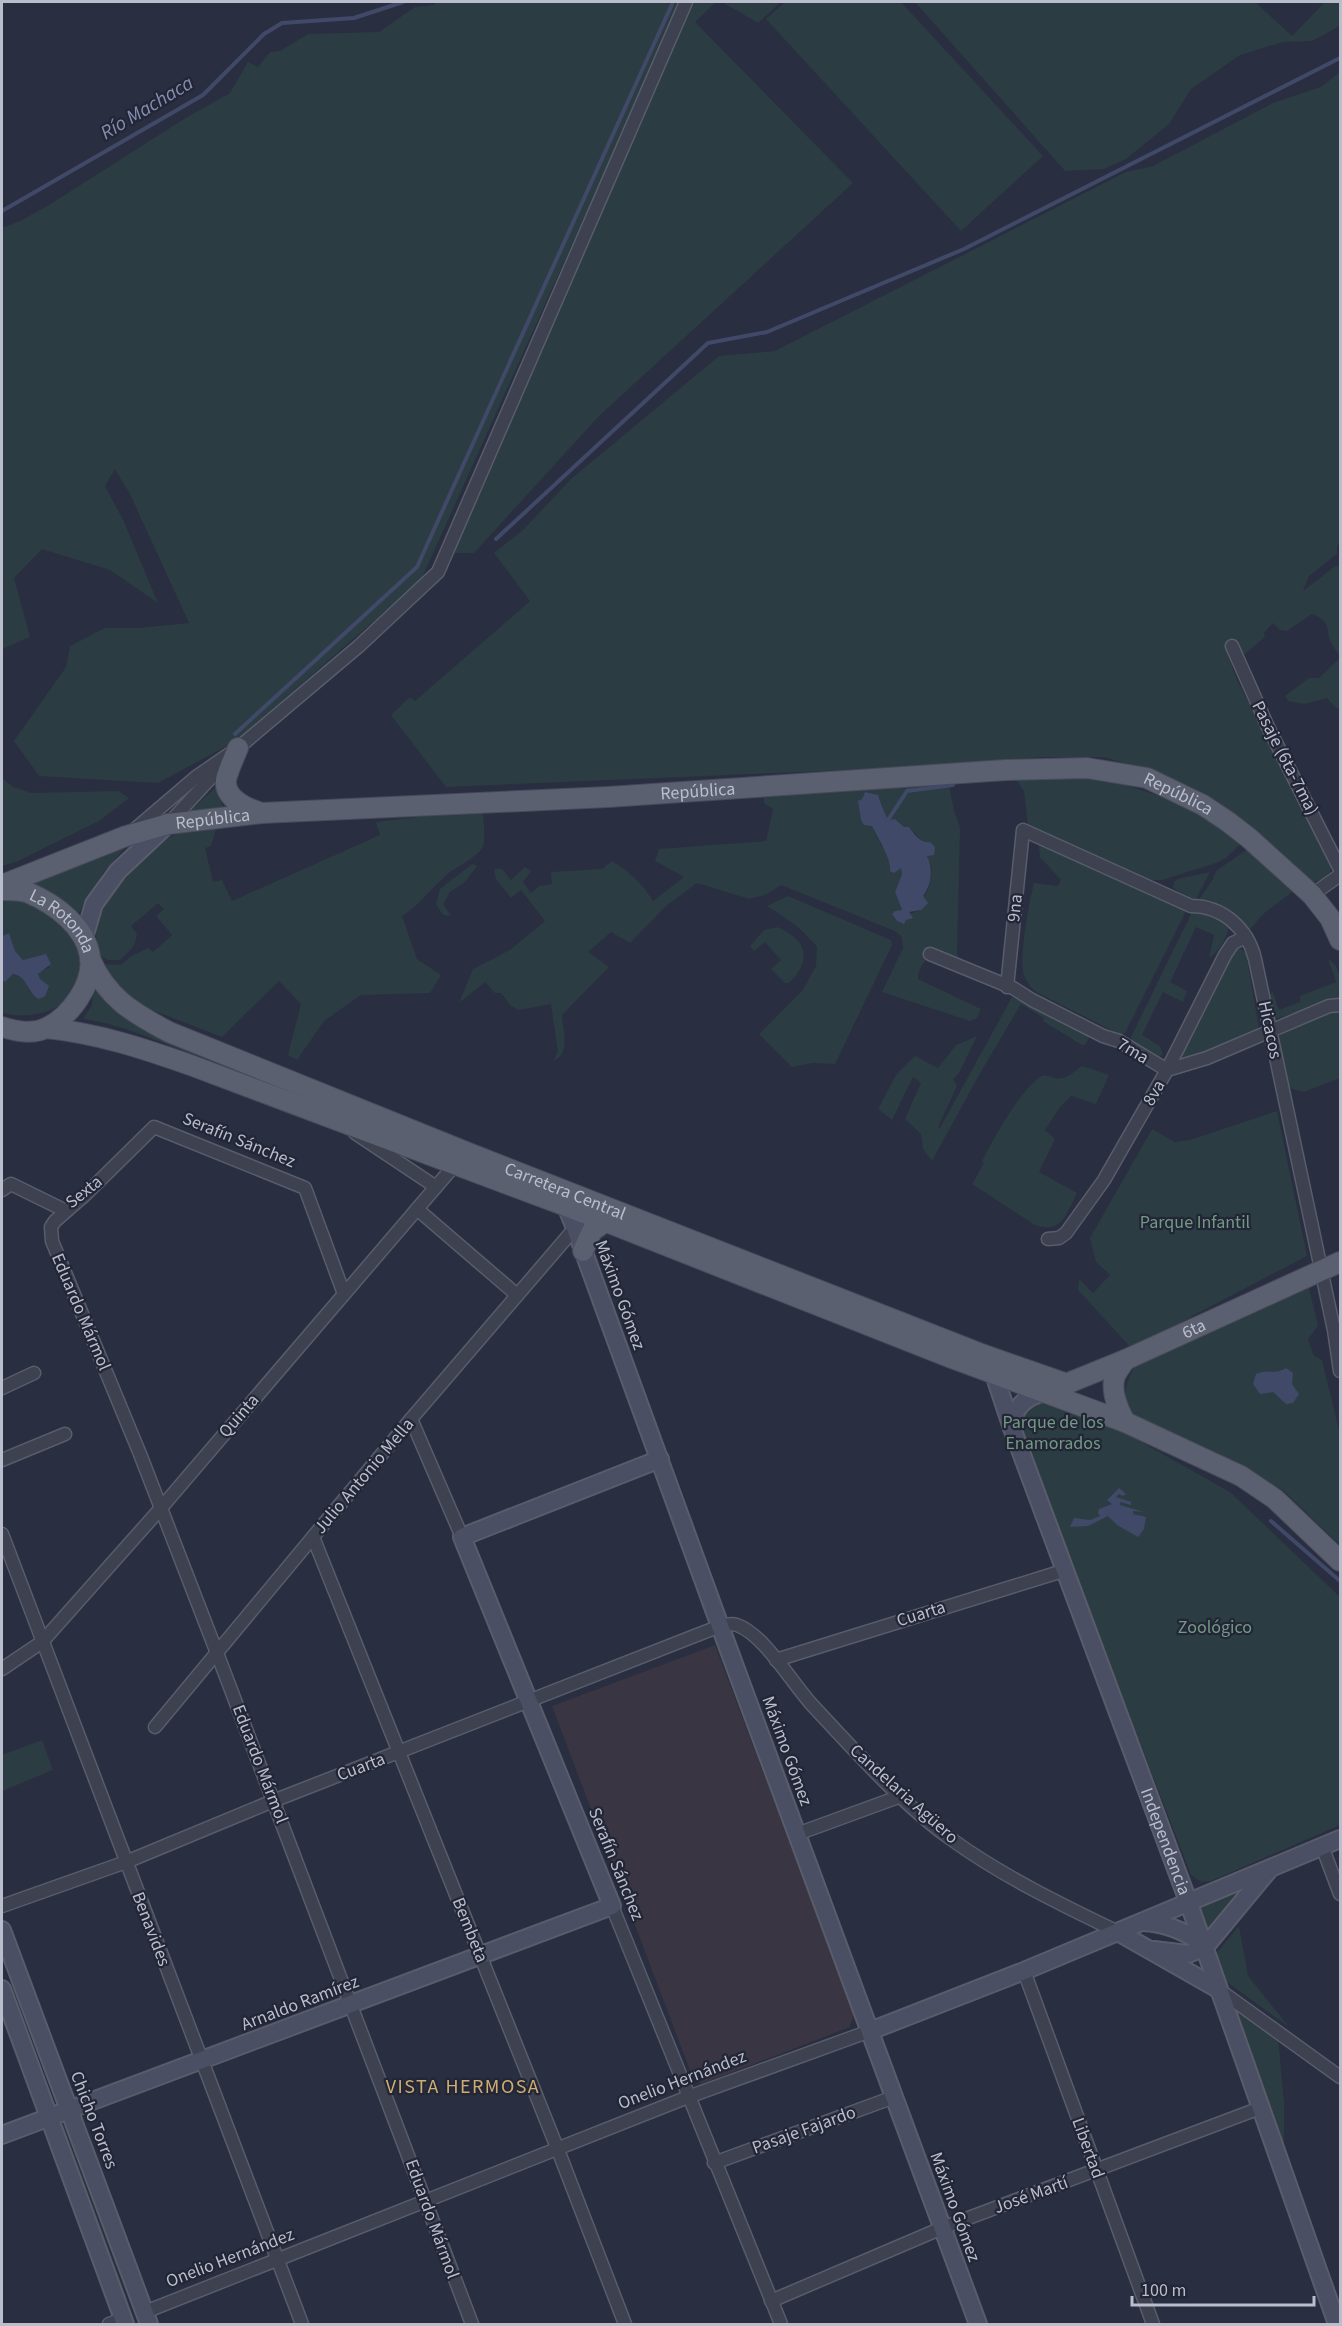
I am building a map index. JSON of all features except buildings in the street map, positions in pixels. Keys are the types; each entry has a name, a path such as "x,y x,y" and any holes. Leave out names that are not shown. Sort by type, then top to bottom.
{"main road":[{"path":"237,748 226,780 230,793 240,805 262,813"},
{"name":"República","path":"2,885 126,837 168,824 262,813 608,797 1006,770 1087,768 1147,778 1203,805 1249,838 1312,895 1330,918 1341,940"},
{"name":"La Rotonda","path":"2,890 26,892 45,902 74,925 84,938 90,959 86,987 73,1007 46,1028 22,1032 2,1027"},
{"name":"Carretera Central","path":"90,959 96,972 112,994 129,1010 169,1032 460,1158 996,1367 1045,1392 1125,1422 1241,1476 1275,1499 1341,1561"},
{"name":"Carretera Central","path":"46,1028 79,1032 136,1046 337,1120 460,1158"},
{"path":"2,1034 22,1032"},
{"name":"Carretera Central","path":"569,1199 605,1222 996,1367 1067,1384"},
{"path":"583,1251 592,1231 605,1222"},
{"name":"6ta","path":"1045,1392 1125,1360 1341,1262"},
{"path":"1125,1360 1115,1376 1114,1388 1117,1407 1125,1422"}],"street":[{"path":"126,837 196,777 237,748 359,646 438,572 576,260 624,142 686,2"},
{"name":"Pasaje (6ta-7ma)","path":"1232,646 1268,727 1341,869"},
{"path":"84,938 94,904 118,871 168,824 237,748"},
{"name":"Hicacos","path":"1023,830 1191,906 1224,914 1251,942 1341,1371"},
{"name":"9na","path":"1007,987 1023,830"},
{"path":"1312,895 1341,875"},
{"name":"8va","path":"1048,1239 1059,1238 1078,1218 1104,1180 1167,1070 1225,955 1233,943 1246,937"},
{"name":"7ma","path":"930,954 1007,987 1103,1036 1119,1041 1167,1070 1207,1058 1329,1006 1341,1005"},
{"path":"337,1120 436,1187"},
{"name":"Sexta","path":"2,1190 11,1184 66,1211 154,1127"},
{"name":"Serafín Sánchez","path":"154,1127 305,1188 344,1294"},
{"name":"Quinta","path":"2,1669 42,1642 161,1508 460,1158"},
{"name":"Máximo Gómez","path":"569,1199 583,1251 978,2325"},
{"path":"417,1209 517,1295"},
{"name":"Eduardo Mármol","path":"66,1211 51,1227 52,1241 161,1508 472,2325"},
{"name":"Julio Antonio Mella","path":"155,1727 411,1419 575,1228"},
{"name":"Independencia","path":"996,1367 1011,1428 1066,1570 1204,1945 1337,2325"},
{"path":"2,1388 34,1373"},
{"path":"1011,1428 1012,1416 1020,1405 1032,1396 1045,1392"},
{"name":"Serafín Sánchez","path":"411,1419 529,1700 781,2325"},
{"path":"2,1460 65,1434"},
{"path":"462,1537 660,1459"},
{"name":"Benavides","path":"2,1534 302,2325"},
{"name":"Bembeta","path":"313,1537 558,2150 625,2325"},
{"name":"Cuarta","path":"776,1660 1066,1570"},
{"name":"Candelaria Agüero","path":"720,1626 731,1624 746,1630 765,1646 806,1699 853,1749 901,1796 951,1839 1050,1899 1118,1932"},
{"name":"Cuarta","path":"2,1906 126,1862 273,1801 720,1626"},
{"path":"797,1834 901,1796"},
{"name":"Onelio Hernández","path":"119,2323 147,2318 277,2260 688,2097 870,2031 1024,1971 1341,1839"},
{"path":"1322,1846 1341,1894"},
{"name":"Onelio Hernández","path":"1204,1945 1268,1870"},
{"name":"Arnaldo Ramírez","path":"2,2135 612,1906"},
{"path":"1139,1922 1160,1923 1178,1929 1204,1945 1188,1954 1154,1950"},
{"name":"Chicho Torres","path":"2,1930 8,1965 68,2109 147,2318"},
{"path":"1118,1932 1154,1950 1218,1989 1341,2077"},
{"name":"Libertad","path":"1024,1971 1153,2325"},
{"path":"2,1989 119,2323"},
{"name":"Pasaje Fajardo","path":"714,2163 894,2097"},
{"name":"José Martí","path":"771,2301 942,2228 1260,2108"}],"shaded area":[{"path":"715,1645 854,2013 850,2027 702,2084 694,2081 552,1706"}],"green space":[{"path":"436,2 681,2 421,580 236,741 158,783 39,776 14,741 66,667 70,646 105,628 139,628 189,623 130,494 115,469 105,486 124,522 158,603 110,570 42,549 14,578 30,637 2,649 2,228 49,205 184,119 230,93 248,62 258,67 270,52 280,51 308,34 379,32 415,7 434,5"},
{"path":"687,2 716,2 695,22 853,183 599,416 474,553 453,553 534,353"},
{"path":"722,2 781,2 758,23"},
{"path":"785,2 901,2 1043,156 961,231 766,19"},
{"path":"915,2 1255,2 1292,36 1325,2 1340,2 1340,26 1312,41 1283,42 1240,55 1191,89 1169,124 1126,159 1104,169 1065,171"},
{"path":"1340,72 1340,543 1337,546 1337,554 1309,576 1303,591 1334,567 1340,565 1340,656 1331,643 1325,622 1312,614 1287,631 1280,630 1273,623 1264,633 1265,637 1240,658 1229,643 1226,650 1237,680 1331,863 1330,872 1326,878 1310,881 1239,817 1216,800 1194,788 1159,773 1103,757 1046,757 871,769 446,787 391,715 410,697 415,701 530,601 494,553 523,530 571,479 719,356 775,351 1126,172 1153,166 1273,103 1321,87"},
{"path":"1340,658 1340,706 1337,709 1327,698 1304,704 1288,701 1285,696 1309,678 1319,678"},
{"path":"1061,776 1110,781 1170,801 1244,840 1226,858 1216,863 1162,880 1149,880 1028,827 1024,791 1014,777"},
{"path":"2,778 13,787 31,793 118,791 129,798 99,821 16,862 2,866"},
{"path":"948,780 954,811 960,827 957,954 961,963 929,958 921,967 918,979 981,1009 977,1018 970,1021 882,992 903,948 902,937 895,931 781,885 765,895 749,899 697,883 666,906 630,943 611,932 588,952 609,967 562,1015 564,1048 559,1058 553,1061 558,1052 551,1004 519,1010 511,1006 501,993 495,993 485,982 459,1003 473,969 510,950 545,921 521,890 511,898 496,879 494,869 502,869 511,880 525,867 531,871 523,882 531,893 539,886 552,884 551,872 602,869 612,861 635,878 653,901 684,877 655,861 659,849 766,841 773,809 764,803 763,790","holes":["865,792 875,794 888,820 895,819 904,827 909,827 926,843 927,856 932,869 921,910 909,912 912,917 897,921 892,914 895,911 902,911 895,892 902,874 901,867 881,845 872,826 861,820 858,801 862,799"]},
{"path":"216,787 226,812 183,817"},
{"path":"483,809 484,837 481,849 474,857 437,883 416,906 402,916 417,959 441,975 430,993 361,995 324,1021 297,1060 288,1055 301,1004 279,981 222,1037 137,1004 121,990 104,964 121,965 130,957 148,948 153,952 172,935 156,916 164,909 158,903 131,926 137,934 135,942 120,960 108,960 99,956 96,936 97,920 109,892 141,857 165,839 176,834 217,826 211,846 205,848 213,882 222,880 232,901 380,835 376,822"},
{"path":"132,840 103,873 76,918 25,886"},
{"path":"1039,845 1050,845 1186,908 1125,1033 1121,1035 1038,993 1025,978 1022,963 1024,940 1034,883 1058,886 1061,880 1040,857"},
{"path":"1249,848 1292,892 1262,915 1248,932 1198,901 1216,871"},
{"path":"472,864 477,866 464,883 450,892 443,904 451,916 443,915 436,904 440,889"},
{"path":"1210,872 1195,901 1173,888 1174,882 1178,879"},
{"path":"788,896 891,940 892,945 835,1064 812,1063 792,1067 759,1034 803,990 816,966 817,947 800,929 767,906"},
{"path":"2,897 44,910 67,928 74,938 80,961 76,983 66,1000 52,1009 27,1015 2,1013 2,980 5,982 13,974 20,976 30,992 42,981 38,977 39,972 50,967 33,958 23,960 15,951 9,933 2,936"},
{"path":"1193,910 1224,919 1229,927 1222,945 1209,958 1214,935 1196,927 1170,982 1187,991 1183,1002 1163,992 1142,1035 1160,1046 1163,1054 1159,1057 1142,1050 1131,1037"},
{"path":"777,927 795,938 803,951 804,958 801,966 789,983 785,983 771,969 781,960 765,942 754,951 750,946 764,930"},
{"path":"1235,948 1246,953 1259,1029 1246,1038 1185,1059 1180,1053"},
{"path":"1328,959 1333,962 1338,971 1340,999 1275,1019 1270,997 1272,990 1279,1010 1300,1002 1300,996 1336,982"},
{"path":"94,986 109,1004 132,1021 198,1052 196,1056 126,1029 83,1019 92,1005"},
{"path":"1012,997 1088,1035 1089,1038 1085,1045 1082,1045 1043,1021 1044,1018 1021,1004 932,1161 923,1149 921,1134 905,1119 921,1083 913,1077 892,1120 878,1109 896,1075 915,1056 938,1068 956,1045 977,1036 959,1073 953,1079 957,1086 938,1127 940,1128"},
{"path":"1340,1011 1340,1078 1304,1092 1289,1088 1279,1037 1297,1023"},
{"path":"1082,1066 1109,1075 1096,1104 1071,1096 1060,1107 1045,1130 1055,1139 1039,1172 1077,1193 1066,1215 1058,1224 1052,1227 1035,1225 972,1184 1000,1129 1032,1083 1043,1076 1059,1079 1065,1077"},
{"name":"Parque Infantil","path":"1277,1111 1307,1256 1194,1315 1133,1350 1078,1290 1079,1279 1093,1293 1110,1275 1096,1262 1090,1238 1152,1129 1175,1142 1190,1140"},
{"path":"1309,1288 1318,1326 1308,1339 1314,1356 1322,1360 1340,1434 1340,1545 1284,1491 1218,1453 1129,1413 1125,1395 1129,1377 1135,1366"},
{"name":"Zoológico","path":"1045,1397 1106,1422 1230,1492 1340,1597 1340,1825 1211,1881 1201,1882 1191,1875 1039,1481 1018,1420 1019,1414"},
{"path":"42,1740 53,1770 2,1791 2,1755"},
{"path":"1242,1887 1208,1927 1204,1928 1195,1906"},
{"path":"1239,1926 1248,1976 1289,2027 1220,1977 1213,1957"},
{"path":"1231,2007 1278,2038 1284,2102 1284,2150"},
{"path":"63,2123 128,2301 123,2303 58,2125"}],"water":[{"path":"865,792 878,795 888,820 895,819 904,827 909,827 921,840 930,842 935,847 934,855 927,856 931,876 923,896 928,903 921,910 909,912 913,918 906,920 904,924 897,921 892,914 902,910 895,892 902,874 901,868 894,873 890,871 887,854 872,826 864,825 861,820 858,801 862,799"},
{"path":"9,933 15,951 23,960 46,954 51,964 38,974 40,979 49,986 45,996 39,999 35,996 18,975 13,974 5,982 2,980 2,936"},
{"path":"1286,1368 1293,1373 1292,1384 1299,1394 1293,1403 1286,1404 1273,1392 1260,1394 1253,1384 1256,1374"},
{"path":"1119,1488 1126,1494 1123,1496 1119,1494 1116,1497 1131,1502 1131,1505 1120,1502 1120,1505 1144,1512 1133,1511 1133,1514 1146,1517 1144,1529 1138,1537 1117,1525 1108,1516 1088,1526 1070,1527 1074,1518 1090,1520 1100,1516 1099,1509 1112,1504 1107,1500"}],"waterway":[{"name":"Río Machaca","path":"2,211 203,95 264,34 282,23 354,18 403,2"},
{"path":"235,734 417,567 673,2"},
{"path":"496,539 708,343 767,332 964,249 1340,58"},
{"path":"888,820 907,791 953,785"},
{"path":"1271,1521 1340,1581"}],"district":[{"name":"VISTA HERMOSA","path":"463,2087"}],"park label":[{"name":"Parque de los Enamorados","path":"1053,1432"}]}
